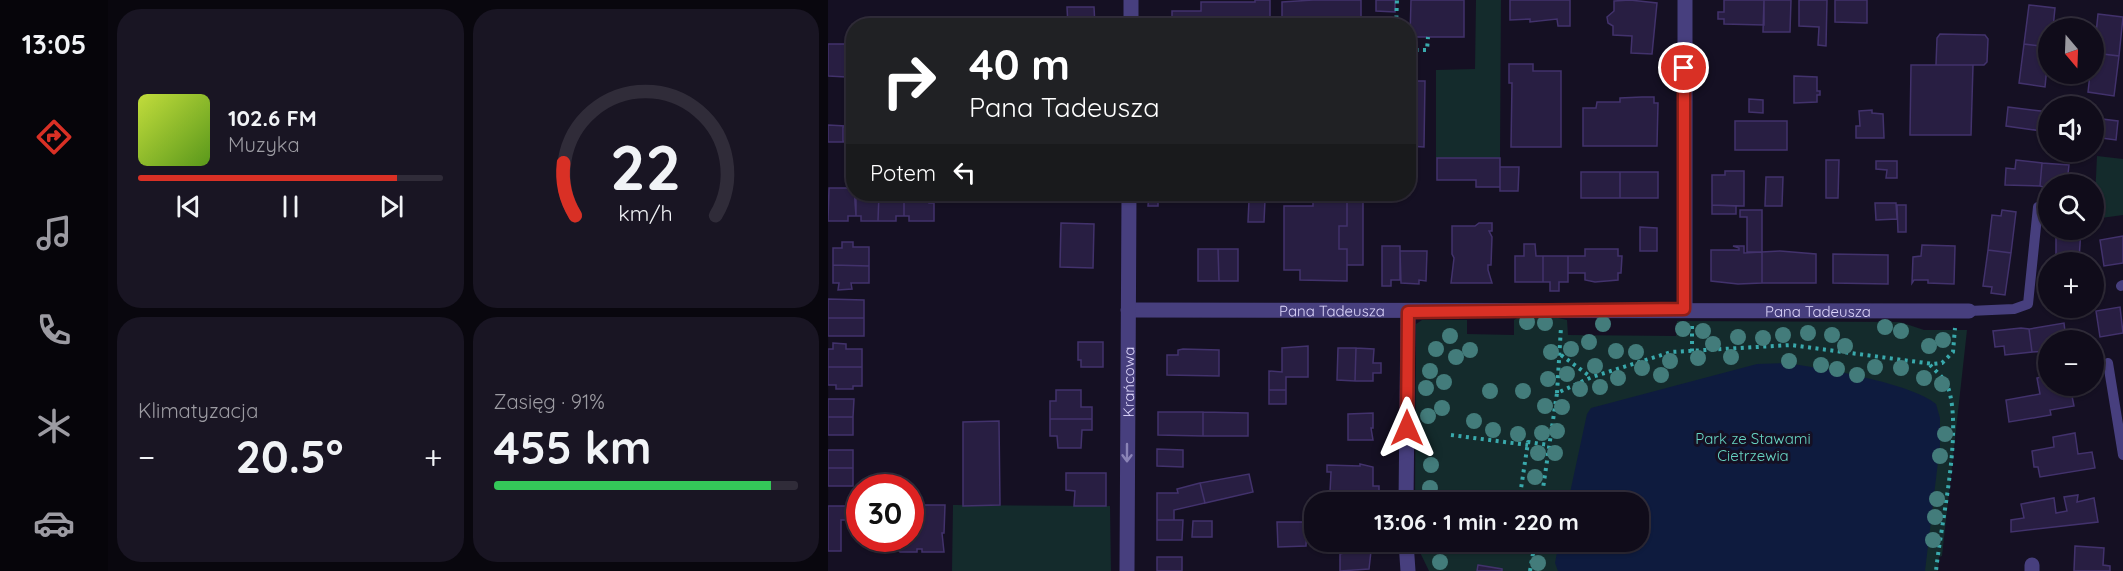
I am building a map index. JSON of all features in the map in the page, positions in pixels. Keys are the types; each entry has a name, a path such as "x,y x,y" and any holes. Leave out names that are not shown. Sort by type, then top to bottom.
{"street":[{"path":"1131,0 1131,18"},
{"path":"1685,0 1688,310"},
{"name":"Krańcowa","path":"1126,571 1129,201"},
{"name":"Pana Tadeusza","path":"1128,310 1962,312"},
{"path":"1406,492 1408,312"},
{"path":"1407,552 1408,571"}],"lane":[{"path":"1962,312 2014,309 2028,304 2038,207"},
{"path":"2108,363 2123,455"}],"path":[{"path":"1396,18 1397,0"},
{"path":"1416,50 1427,50 1428,37"},
{"path":"1688,310 1692,352"},
{"path":"1542,492 1561,355 1561,311"},
{"path":"1557,393 1592,377 1653,356 1692,352 1791,345 1930,364 1942,363 1953,352 1962,312"},
{"path":"1561,355 1592,377"},
{"path":"1930,364 1948,387 1953,428 1936,571"},
{"path":"1451,435 1528,445"},
{"path":"1520,492 1528,442 1549,445"},
{"path":"1530,571 1534,552"}],"green space":[{"path":"1476,0 1501,0 1500,158 1436,158 1436,70 1475,69"},
{"path":"2104,157 2123,159 2123,215 2104,218 2104,174 2096,174 2097,162 2104,162"},
{"name":"Park ze Stawami Cietrzewia","path":"1519,317 1554,317 1567,320 1568,335 1676,336 1677,321 1900,322 1924,330 1967,330 1942,556 1939,557 1938,571 1429,571 1420,552 1649,552 1649,492 1415,492 1416,324 1422,320 1467,320 1467,334 1514,335 1514,320"},
{"path":"953,505 1110,506 1111,571 952,571"}],"water":[{"path":"1784,363 1840,372 1906,389 1936,404 1940,418 1940,445 1925,571 1558,571 1555,563 1557,552 1649,552 1649,492 1570,492 1587,414 1591,408 1757,364"}],"building":[{"path":"1255,0 1270,0 1270,18 1172,18 1172,11 1201,11 1201,2 1255,2"},
{"path":"1361,0 1361,18 1282,18 1282,2"},
{"path":"1376,0 1395,0 1395,12 1376,11"},
{"path":"1411,0 1464,0 1464,37 1416,37 1416,18 1411,18"},
{"path":"1510,0 1570,0 1570,26 1558,26 1557,19 1530,22 1530,19 1510,20"},
{"path":"1724,0 1764,0 1764,25 1724,24 1724,19 1718,19 1718,12 1724,12"},
{"path":"1764,0 1791,0 1790,32 1763,32"},
{"path":"1799,0 1827,0 1826,46 1818,45 1819,27 1799,26"},
{"path":"1835,0 1867,0 1867,23 1835,22"},
{"path":"1614,1 1657,3 1652,54 1631,53 1632,36 1613,35 1613,26 1608,23 1607,17 1614,11"},
{"path":"2029,5 2055,8 2054,18 2038,18 2038,46 2024,44"},
{"path":"1067,7 1094,7 1095,18 1068,18"},
{"path":"2098,14 2123,17 2119,56 2104,54 2104,18 2098,18"},
{"path":"1940,34 1985,35 1988,39 1987,62 1984,65 1936,65 1937,38"},
{"path":"828,44 846,44 846,77 828,76"},
{"path":"2024,44 2038,46 2038,84 2045,84 2045,87 2019,83"},
{"path":"2104,54 2119,56 2114,96 2088,92 2089,84 2104,84"},
{"path":"1509,64 1533,64 1533,71 1561,71 1561,147 1511,147 1512,83 1509,83"},
{"path":"1911,65 1973,65 1971,135 1910,135"},
{"path":"1794,76 1817,77 1817,91 1820,91 1820,95 1817,95 1817,102 1794,103"},
{"path":"1416,81 1425,81 1424,147 1416,146"},
{"path":"1654,97 1654,103 1658,103 1657,146 1583,146 1583,108 1596,108 1597,102 1620,102 1620,98"},
{"path":"1749,99 1763,100 1763,113 1749,112"},
{"path":"2008,107 2038,111 2038,130 2006,126"},
{"path":"1872,110 1872,113 1883,114 1884,138 1856,138 1856,126 1860,126 1859,111"},
{"path":"2104,119 2118,121 2116,140 2104,138"},
{"path":"1735,121 1787,121 1787,150 1735,150"},
{"path":"828,125 846,126 843,127 843,141 846,142 828,142"},
{"path":"1437,158 1500,158 1500,187 1476,187 1476,180 1437,180"},
{"path":"1826,160 1839,160 1838,198 1826,198"},
{"path":"2016,160 2042,163 2041,174 2038,174 2038,186 2005,185 2006,168 2015,169"},
{"path":"1876,161 1897,161 1897,178 1886,178 1887,170 1876,169"},
{"path":"2042,163 2069,165 2068,174 2041,174"},
{"path":"1500,167 1519,167 1518,191 1500,191"},
{"path":"1725,171 1744,171 1744,206 1712,205 1712,175 1725,175"},
{"path":"1581,172 1620,172 1620,198 1581,198"},
{"path":"1620,172 1658,172 1658,198 1620,198"},
{"path":"1766,177 1783,177 1782,206 1765,206"},
{"path":"829,188 846,188 846,201 855,201 856,216 848,216 848,221 828,221"},
{"path":"856,201 879,201 878,221 861,221 861,216 856,216"},
{"path":"879,201 904,201 904,216 896,216 896,221 878,221"},
{"path":"904,201 934,203 934,221 909,221 909,216 904,216"},
{"path":"1148,201 1158,201 1158,206 1148,206"},
{"path":"1249,201 1265,201 1264,222 1248,222"},
{"path":"1313,201 1347,201 1347,226 1339,226 1339,249 1347,249 1347,281 1300,280 1300,270 1284,270 1284,206 1313,206"},
{"path":"1347,201 1363,201 1363,265 1347,265 1347,249 1339,249 1339,226 1347,226"},
{"path":"1875,203 1896,203 1897,219 1876,220"},
{"path":"1712,205 1736,206 1736,214 1712,214"},
{"path":"1897,205 1906,205 1906,232 1898,232"},
{"path":"1740,210 1762,210 1762,252 1747,252 1747,217 1740,217"},
{"path":"2002,210 2016,212 2011,253 1988,250 1992,215 2001,216"},
{"path":"1061,223 1094,224 1093,268 1060,267"},
{"path":"1479,223 1492,223 1492,231 1489,231 1492,237 1491,265 1488,265 1488,270 1492,283 1451,283 1454,258 1452,226 1475,226"},
{"path":"1640,227 1657,228 1657,251 1640,251"},
{"path":"2123,236 2123,263 2104,266 2104,252 2102,252 2100,240"},
{"path":"2056,240 2080,240 2079,252 2056,252"},
{"path":"842,242 853,242 853,247 869,247 869,266 833,265 833,248 842,248"},
{"path":"1524,244 1535,244 1536,256 1543,256 1543,282 1515,282 1515,256 1524,256"},
{"path":"1922,245 1955,246 1954,284 1928,283 1928,280 1914,280 1912,283 1913,257 1921,256"},
{"path":"1382,246 1400,246 1400,280 1391,280 1391,286 1382,286"},
{"path":"1733,246 1744,246 1744,253 1762,252 1762,283 1738,284 1711,281 1711,250 1739,250"},
{"path":"1198,249 1218,249 1219,281 1198,281"},
{"path":"1218,249 1238,249 1238,281 1219,281"},
{"path":"1585,249 1618,249 1618,256 1622,256 1621,273 1618,273 1618,280 1595,282 1585,280 1585,273 1568,273 1568,256 1585,256"},
{"path":"1988,250 2011,253 2005,295 1991,293 1992,287 1983,286"},
{"path":"1400,251 1427,251 1426,281 1419,280 1419,284 1401,283"},
{"path":"1762,252 1816,254 1816,283 1762,283"},
{"path":"1833,254 1888,255 1888,284 1833,283"},
{"path":"1543,256 1568,256 1568,282 1559,282 1559,291 1550,291 1550,282 1543,282"},
{"path":"833,265 869,266 869,283 851,283 852,289 838,290 839,283 833,283"},
{"path":"828,299 864,300 864,318 828,318"},
{"path":"2120,307 2123,333 2104,336 2104,330 2099,330 2097,318 2104,318 2104,310"},
{"path":"828,318 864,318 864,336 828,336"},
{"path":"2064,323 2065,330 2038,330 2038,352 2032,352 2029,329"},
{"path":"2029,329 2032,352 2005,355 2004,346 1995,347 1993,331"},
{"path":"1078,342 1103,342 1103,367 1081,367 1081,360 1078,360"},
{"path":"833,343 846,344 846,349 862,349 862,367 828,367 828,349 833,349"},
{"path":"1308,346 1308,377 1286,377 1286,390 1269,390 1269,371 1282,372 1282,348"},
{"path":"1338,348 1356,348 1355,381 1337,380"},
{"path":"1356,348 1374,349 1373,363 1381,363 1381,373 1373,373 1373,381 1355,381"},
{"path":"1178,350 1219,350 1219,376 1167,375 1167,355 1178,355"},
{"path":"828,367 862,367 862,386 853,386 853,389 836,389 836,385 828,385"},
{"path":"1056,390 1081,390 1081,407 1092,407 1092,419 1050,419 1050,401 1056,401"},
{"path":"1269,390 1286,390 1286,404 1269,404"},
{"path":"2038,394 2072,396 2074,406 2050,410 2051,415 2009,422 2006,400"},
{"path":"828,399 854,399 853,417 828,417"},
{"path":"1158,412 1203,412 1203,436 1158,435"},
{"path":"1203,412 1248,413 1248,436 1203,436"},
{"path":"1373,413 1373,428 1371,428 1373,440 1348,440 1348,414"},
{"path":"828,417 853,417 853,435 828,435"},
{"path":"1050,419 1092,419 1092,430 1082,430 1081,448 1058,448 1057,436 1050,436"},
{"path":"999,421 1000,505 963,506 963,422"},
{"path":"2075,433 2078,454 2092,452 2095,468 2040,477 2038,467 2034,467 2032,451 2054,447 2053,437"},
{"path":"1157,449 1183,450 1183,467 1157,466"},
{"path":"828,450 853,450 853,468 828,468"},
{"path":"1360,464 1373,467 1373,486 1379,486 1379,492 1330,492 1331,472 1327,472 1327,465 1360,466"},
{"path":"828,468 853,468 853,474 846,474 846,486 828,486"},
{"path":"1066,473 1106,473 1106,506 1074,506 1075,491 1066,490"},
{"path":"1249,474 1253,492 1205,503 1200,483"},
{"path":"1200,483 1205,503 1174,510 1174,520 1157,520 1157,493 1178,493 1177,489"},
{"path":"2078,495 2077,502 2094,498 2098,522 2011,532 2011,520 2024,518 2021,504 2054,498 2056,513 2067,511 2064,497"},
{"path":"924,505 945,505 944,533 942,533 944,552 924,552"},
{"path":"828,506 846,506 846,520 841,520 841,551 828,551"},
{"path":"1157,520 1183,520 1182,540 1157,540"},
{"path":"1193,521 1212,521 1212,537 1192,537"},
{"path":"1277,522 1304,522 1304,546 1278,547"},
{"path":"2075,546 2104,548 2103,565 2110,566 2110,571 2074,571"},
{"path":"1371,552 1369,569 1340,571 1340,554"},
{"path":"1157,557 1182,557 1182,571 1157,571"},
{"path":"1478,565 1502,569 1502,571 1477,571"}],"route":[{"path":"1407,428 1408,312 1684,309 1684,68"}]}
